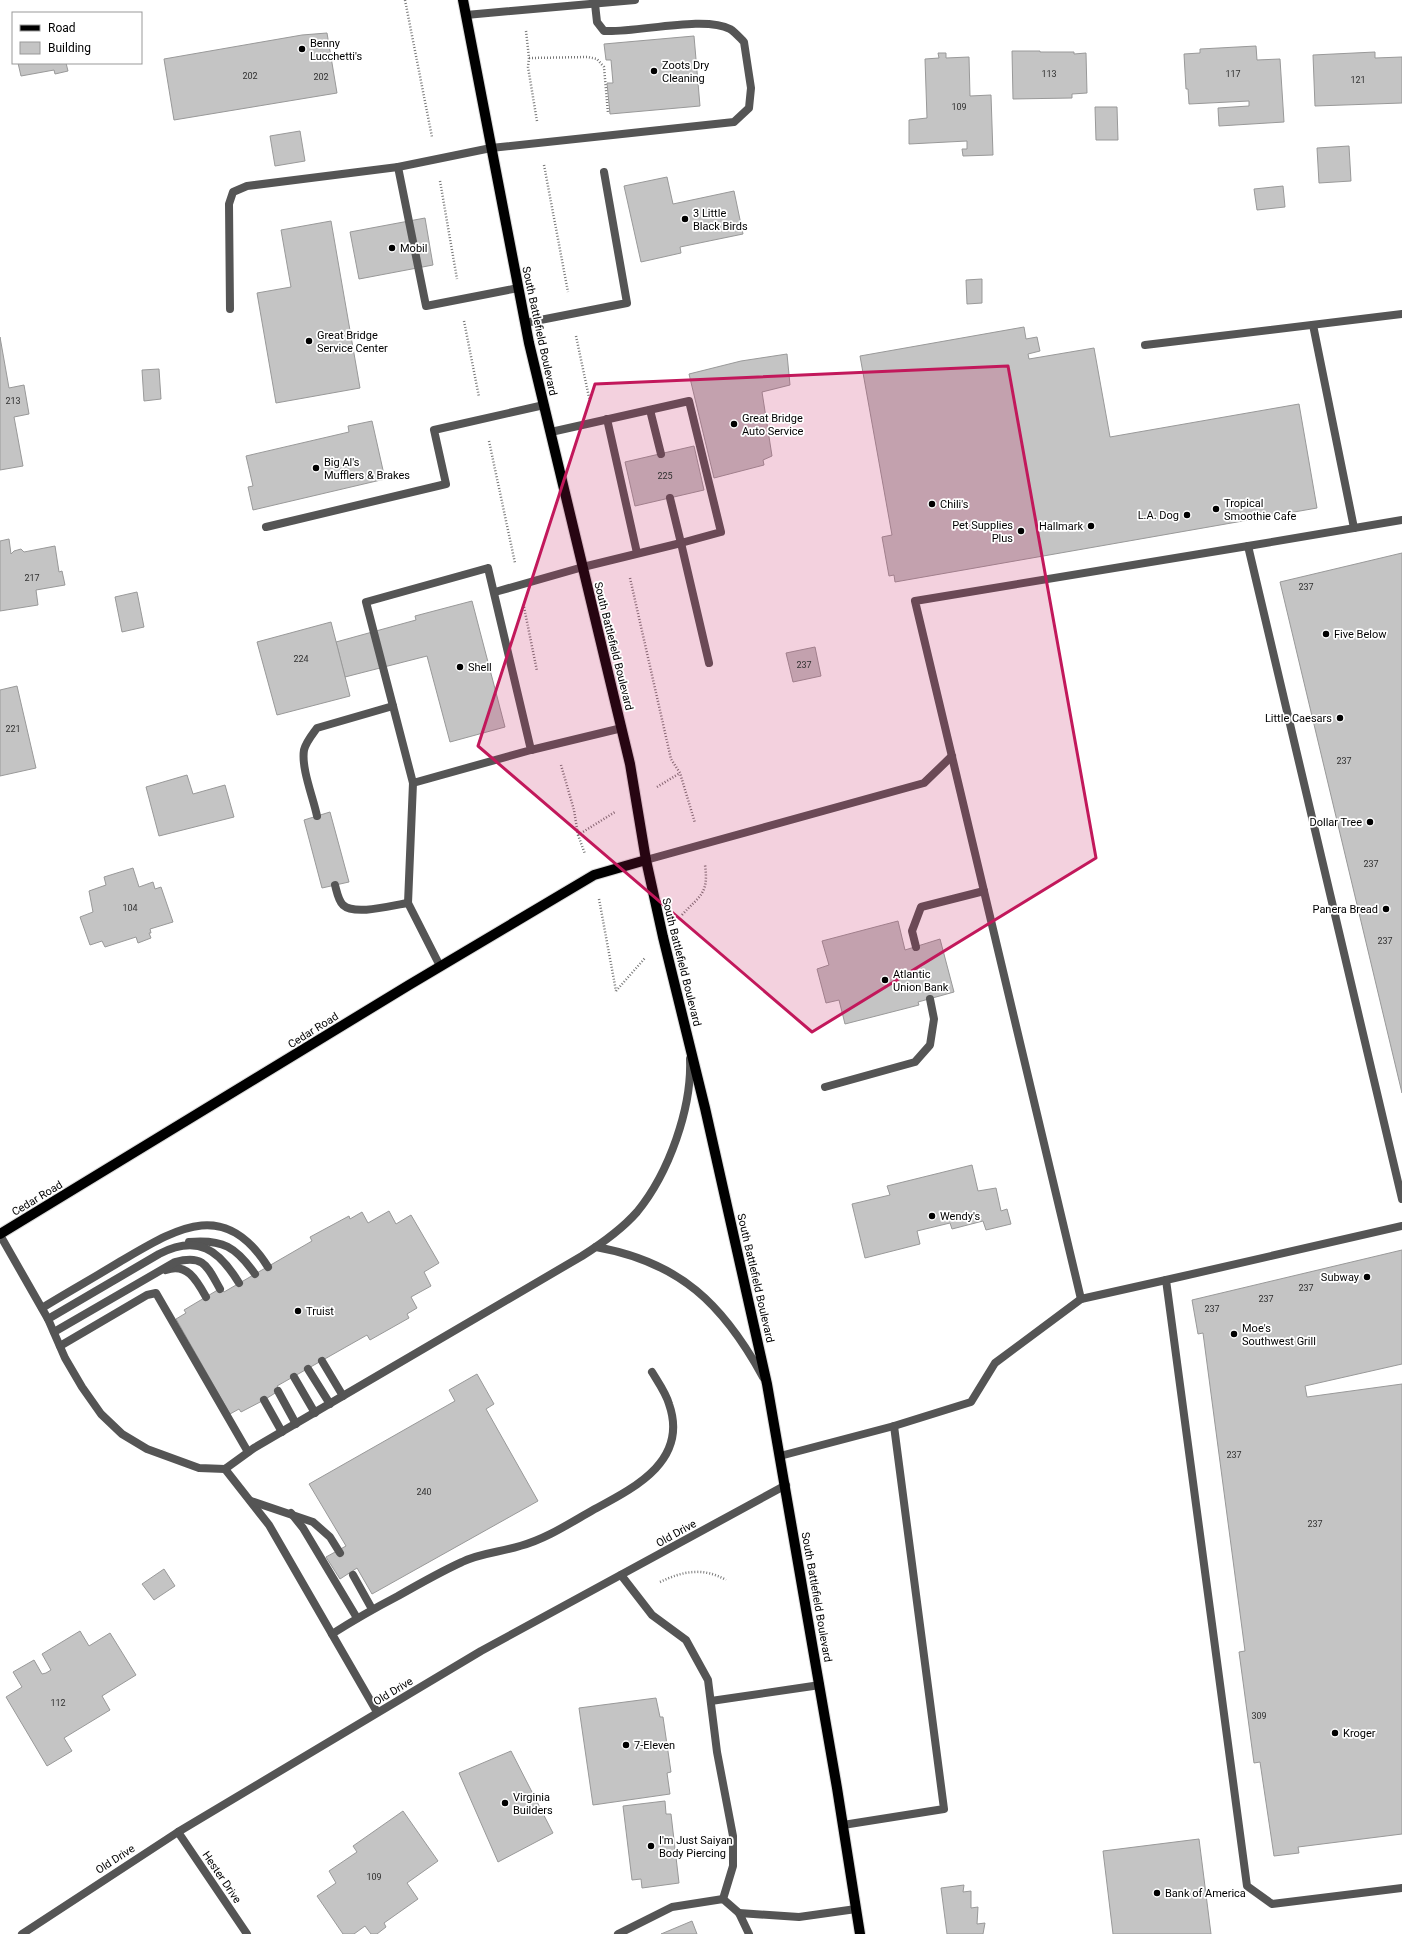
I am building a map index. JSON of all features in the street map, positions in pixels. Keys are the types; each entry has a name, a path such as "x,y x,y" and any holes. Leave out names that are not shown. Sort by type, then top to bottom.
{"main road":[{"name":"South Battlefield Boulevard","path":"463,0 525,323 622,728 630,764 646,860 663,937 689,1040 767,1384 820,1685 860,1934"},
{"name":"Cedar Road","path":"0,1235 440,966 594,875 646,860"}],"street":[{"path":"466,15 635,0"},
{"path":"230,309 229,204 233,192 247,186 398,167 491,148 540,141 734,122 749,108 751,88 744,42 730,29 706,23 619,32 604,30 597,22 595,4"},
{"path":"398,167 426,306 518,288"},
{"path":"525,323 627,303 604,172"},
{"path":"1145,345 1402,314"},
{"path":"1313,324 1354,528"},
{"path":"495,592 583,567 721,532 689,401 550,432"},
{"path":"266,527 446,484 434,430 544,405"},
{"path":"650,410 660,454"},
{"path":"607,419 637,553"},
{"path":"670,498 709,663"},
{"path":"1081,1299 915,601 1402,520"},
{"path":"1248,546 1402,1200"},
{"path":"440,966 408,902 412,783 366,602 488,568 495,592 531,750"},
{"path":"317,816 304,761 304,749 309,738 317,728 393,706"},
{"path":"412,783 531,750 622,728"},
{"path":"646,860 924,783 952,756"},
{"path":"334,885 340,902 345,907 359,911 408,902"},
{"path":"916,947 912,930 921,907 984,891"},
{"path":"825,1087 915,1062 930,1045 934,1019 930,999"},
{"path":"0,1235 48,1319 65,1358 86,1393 101,1414 122,1434 147,1449 199,1468 225,1469 248,1452 596,1248 636,1213 653,1189 664,1168 675,1140 691,1078 689,1040"},
{"path":"42,1308 164,1236 188,1227 209,1226 228,1229 248,1242 268,1266"},
{"path":"780,1456 894,1426 971,1402 995,1363 1081,1299 1402,1226"},
{"path":"48,1319 166,1250 186,1242 199,1241 220,1243 232,1248 255,1274"},
{"path":"166,1250 184,1245 193,1245 208,1250 224,1261 239,1283"},
{"path":"596,1248 624,1252 653,1263 678,1276 690,1285 730,1324 746,1346 767,1384"},
{"path":"54,1332 175,1262 187,1259 197,1260 206,1265 220,1289"},
{"path":"152,1276 173,1268 184,1269 195,1278 206,1297"},
{"path":"1166,1280 1247,1886 1272,1904 1402,1888"},
{"path":"60,1346 146,1294 156,1293 248,1452"},
{"path":"322,1361 343,1396"},
{"path":"308,1369 330,1404"},
{"path":"332,1634 372,1609 463,1561 537,1540 636,1487 664,1459 672,1438 673,1426 669,1403 652,1372"},
{"path":"294,1377 315,1413"},
{"path":"278,1391 296,1424"},
{"path":"264,1400 282,1432"},
{"path":"843,1825 944,1809 894,1426"},
{"path":"225,1469 269,1525 377,1712"},
{"name":"Old Drive","path":"22,1934 178,1832 481,1651 786,1486"},
{"path":"251,1501 313,1522 330,1537 340,1553"},
{"path":"291,1514 303,1528 357,1618"},
{"path":"353,1575 372,1609"},
{"path":"621,1575 652,1615 686,1640 708,1680 717,1752 733,1836 733,1866 723,1899"},
{"path":"711,1701 820,1685"},
{"name":"Hester Drive","path":"178,1832 247,1934"},
{"path":"723,1899 739,1913 749,1934"},
{"path":"618,1934 672,1907 723,1899"},
{"path":"739,1913 799,1917 856,1909"}],"path":[{"path":"524,10 529,58 528,67 540,141 579,358 594,421"},
{"path":"529,58 588,57 597,59 604,67 610,135"},
{"path":"625,556 671,759 680,773"},
{"path":"578,835 594,875 616,991"},
{"path":"660,1582 688,1572 715,1573 726,1580"}],"highlighted area":[{"path":"1008,366 1096,858 812,1032 478,746 595,384"}],"building":[{"path":"327,33 337,93 174,120 164,59 302,35"},
{"name":"Zoots Dry Cleaning","path":"694,36 700,106 610,114 607,83 613,83 611,60 606,60 604,44"},
{"path":"1256,46 1257,60 1280,59 1284,122 1219,126 1218,108 1249,106 1249,101 1189,104 1188,89 1186,89 1184,54 1200,53 1200,49"},
{"path":"1012,51 1074,52 1074,54 1086,53 1087,93 1072,94 1072,98 1013,99"},
{"path":"1375,52 1375,58 1402,57 1402,103 1315,106 1313,55"},
{"path":"938,53 946,53 946,58 969,57 970,96 991,95 993,155 963,156 962,149 967,149 967,141 909,144 909,120 927,118 925,59 939,58"},
{"path":"18,64 66,64 68,71 55,74 54,70 21,76"},
{"path":"1095,107 1117,107 1118,140 1096,140"},
{"path":"300,131 305,161 275,166 270,136"},
{"path":"1349,146 1351,181 1319,183 1317,148"},
{"name":"3 Little Black Birds","path":"667,177 673,204 734,191 743,234 680,247 681,253 641,262 624,186"},
{"path":"1283,186 1285,207 1257,210 1254,189"},
{"name":"Mobil","path":"425,218 433,265 359,279 350,232"},
{"name":"Great Bridge Service Center","path":"331,221 360,388 276,403 257,293 291,287 281,230"},
{"path":"982,279 982,303 967,304 966,280"},
{"path":"1024,327 1026,339 1037,337 1040,351 1028,354 1029,359 1094,348 1110,437 1299,404 1317,508 895,582 894,575 889,576 882,537 892,535 860,356"},
{"path":"0,337 9,388 24,385 29,414 14,417 23,466 0,470"},
{"name":"Great Bridge Auto Service","path":"787,354 790,385 762,392 772,456 763,460 764,465 714,478 689,374 741,361"},
{"path":"159,369 161,399 144,401 142,370"},
{"name":"Big Al's Mufflers & Brakes","path":"372,421 385,479 253,510 248,487 253,486 246,456 349,432 348,426"},
{"path":"694,446 704,490 635,506 625,462"},
{"path":"9,539 11,554 14,551 21,549 24,552 55,546 59,572 62,571 65,585 36,590 38,605 0,611 0,541"},
{"path":"1402,553 1402,1093 1280,582"},
{"path":"137,592 144,627 122,632 115,597"},
{"name":"Shell","path":"472,601 505,727 450,742 427,656 345,677 336,642 416,620 415,616"},
{"path":"331,622 350,696 277,715 257,642"},
{"path":"815,647 821,676 793,682 786,653"},
{"path":"17,686 36,768 0,776 0,690"},
{"path":"187,775 193,794 225,785 234,817 159,836 146,787"},
{"path":"330,812 349,882 322,888 304,820"},
{"path":"133,868 139,887 153,882 155,889 161,887 173,922 150,929 151,933 149,933 151,938 138,943 136,937 105,947 102,941 90,945 80,917 93,912 89,891 106,885 104,877"},
{"name":"Atlantic Union Bank","path":"898,921 905,950 940,939 954,992 918,1002 919,1005 845,1024 839,1000 826,1003 817,969 829,965 822,941"},
{"name":"Wendy's","path":"972,1165 978,1191 996,1188 1001,1211 1007,1209 1011,1224 986,1230 983,1221 952,1229 950,1223 917,1231 920,1244 865,1258 852,1204 890,1195 887,1186"},
{"name":"Truist","path":"389,1211 396,1224 411,1215 439,1263 424,1272 431,1286 411,1297 417,1308 407,1314 409,1318 370,1340 367,1335 277,1386 280,1390 264,1400 241,1412 239,1409 230,1414 176,1319 186,1313 184,1310 221,1288 224,1292 312,1241 310,1237 349,1216 350,1219 362,1212 368,1223"},
{"path":"1402,1250 1402,1364 1305,1386 1307,1397 1402,1384 1402,1834 1298,1847 1299,1853 1274,1856 1260,1762 1254,1763 1239,1652 1245,1651 1203,1333 1198,1334 1192,1300"},
{"path":"477,1374 494,1404 486,1409 538,1501 372,1594 357,1568 340,1579 326,1557 346,1546 309,1484 455,1401 449,1390"},
{"path":"164,1569 175,1586 154,1600 142,1584"},
{"path":"80,1631 89,1646 110,1633 136,1675 102,1696 110,1710 64,1738 72,1751 47,1766 6,1697 22,1687 13,1672 34,1660 42,1674 51,1670 42,1654"},
{"name":"7-Eleven","path":"656,1698 660,1717 663,1717 671,1772 667,1773 670,1794 593,1805 579,1708"},
{"name":"Virginia Builders","path":"511,1751 553,1833 498,1862 459,1773"},
{"name":"I'm Just Saiyan Body Piercing","path":"665,1801 666,1814 671,1814 679,1883 642,1888 641,1879 632,1880 623,1806"},
{"path":"403,1811 438,1861 407,1883 418,1899 384,1923 386,1927 377,1934 371,1934 365,1926 354,1934 343,1934 317,1896 336,1883 329,1871 357,1852 353,1846"},
{"name":"Bank of America","path":"1199,1839 1211,1934 1113,1934 1103,1851"},
{"path":"964,1885 963,1892 971,1891 971,1908 978,1907 977,1924 985,1923 983,1934 947,1934 941,1888"},
{"path":"692,1921 697,1934 661,1934"}],"place":[{"name":"Benny Lucchetti's","path":"302,49"},
{"name":"Zoots Dry Cleaning","path":"654,71"},
{"name":"3 Little Black Birds","path":"685,219"},
{"name":"Mobil","path":"392,248"},
{"name":"Great Bridge Service Center","path":"309,341"},
{"name":"Great Bridge Auto Service","path":"734,424"},
{"name":"Big Al's Mufflers & Brakes","path":"316,468"},
{"name":"Chili's","path":"932,504"},
{"name":"Tropical Smoothie Cafe","path":"1216,509"},
{"name":"L.A. Dog","path":"1187,515"},
{"name":"Hallmark","path":"1091,526"},
{"name":"Pet Supplies Plus","path":"1021,531"},
{"name":"Five Below","path":"1326,634"},
{"name":"Shell","path":"460,667"},
{"name":"Little Caesars","path":"1340,718"},
{"name":"Dollar Tree","path":"1370,822"},
{"name":"Panera Bread","path":"1386,909"},
{"name":"Atlantic Union Bank","path":"885,980"},
{"name":"Wendy's","path":"932,1216"},
{"name":"Subway","path":"1367,1277"},
{"name":"Truist","path":"298,1311"},
{"name":"Moe's Southwest Grill","path":"1234,1334"},
{"name":"Kroger","path":"1335,1733"},
{"name":"7-Eleven","path":"626,1745"},
{"name":"Virginia Builders","path":"505,1803"},
{"name":"I'm Just Saiyan Body Piercing","path":"651,1846"},
{"name":"Bank of America","path":"1157,1893"}]}
